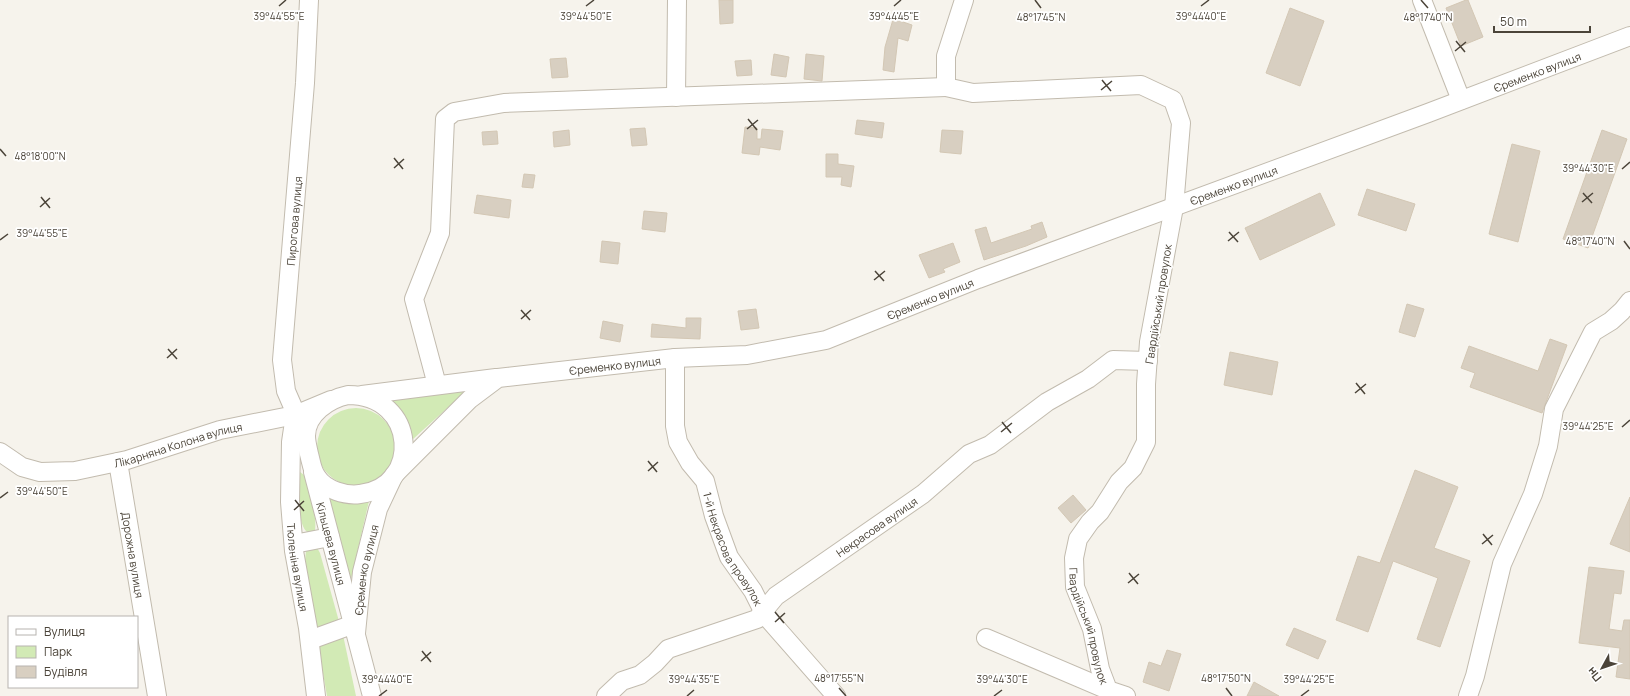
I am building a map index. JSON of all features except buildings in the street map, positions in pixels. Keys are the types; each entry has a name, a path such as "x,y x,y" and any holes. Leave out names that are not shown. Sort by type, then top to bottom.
{"street":[{"name":"Пирогова вулиця","path":"306,437 295,415 286,391 282,360 305,83 309,0"},
{"path":"676,97 677,0"},
{"path":"946,87 946,56 964,0"},
{"path":"1422,0 1461,100"},
{"name":"Єременко вулиця","path":"355,628 362,572 378,509 394,475 470,399 498,378 675,358 746,355 826,340 978,279 1630,36"},
{"name":"Гвардійський провулок","path":"437,385 414,299 440,232 445,119 454,112 504,103 946,87 973,93 1141,85 1173,100 1181,123 1174,207 1149,342 1146,384 1146,442 1133,468 1119,482 1100,512 1090,522 1078,539 1074,558 1075,587 1092,629 1100,669 1108,690 1126,696"},
{"path":"1468,696 1475,676 1502,564 1533,494 1548,446 1554,409 1593,332 1612,321 1630,301"},
{"name":"1-й Некрасова провулок","path":"675,358 675,426 678,442 690,463 705,481 714,516 729,557 753,591 763,611 836,696"},
{"name":"Некрасова вулиця","path":"606,696 626,689 668,649 756,619 776,596 923,494 969,454 990,445 1047,402 1088,379 1113,360 1148,361"},
{"path":"358,395 498,378"},
{"name":"Кільцева вулиця","path":"311,461 317,478 332,490 351,494 371,492 380,488 394,475 402,457 404,447 399,424 384,405 367,397 358,395 344,396 331,400 310,420 306,437 311,461 330,537 372,696"},
{"name":"Лікарняна Колона вулиця","path":"0,452 22,467 40,472 75,471 118,462 177,445 220,430 295,415 331,400"},
{"name":"Тюленіна вулиця","path":"295,415 292,442 290,502 294,544 310,640 316,696"},
{"name":"Дорожна вулиця","path":"118,462 157,696"},
{"path":"294,544 330,537"},
{"path":"310,640 355,628"},
{"path":"986,638 1108,690"}],"green space":[{"path":"466,391 412,440 392,400"},
{"path":"356,408 371,411 384,419 392,432 395,447 392,462 384,475 371,483 356,486 341,483 328,475 320,462 317,447 320,432 328,419 341,411"},
{"path":"300,472 304,475 313,506 315,521 314,536 306,531 303,526 299,511 298,485"},
{"path":"327,497 369,501 351,579"},
{"path":"315,544 320,553 340,625 317,628 305,560 306,551"},
{"path":"343,635 356,696 327,696 319,651 321,643"}]}
